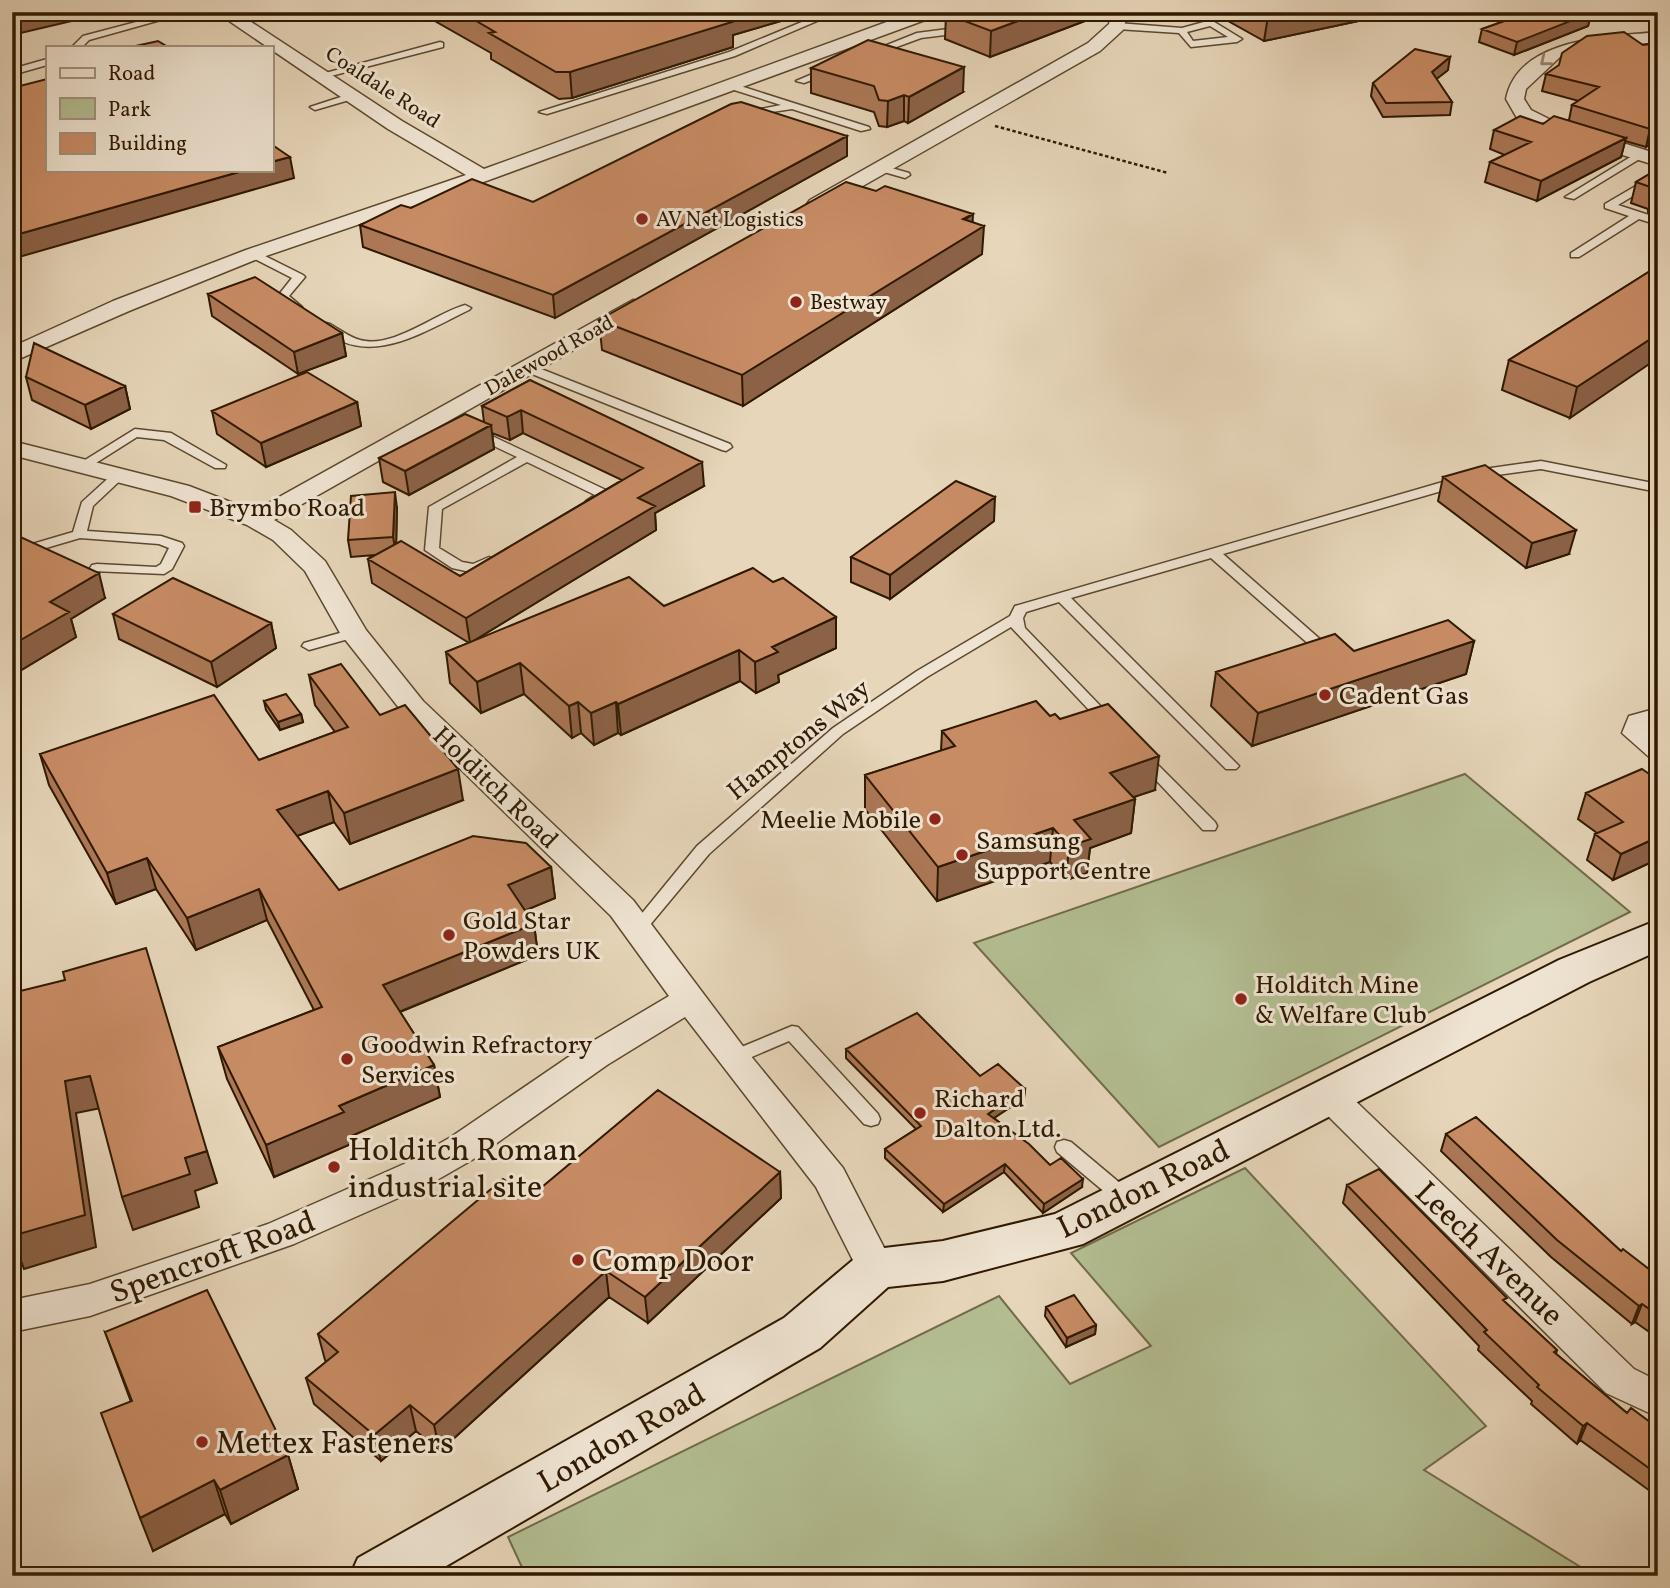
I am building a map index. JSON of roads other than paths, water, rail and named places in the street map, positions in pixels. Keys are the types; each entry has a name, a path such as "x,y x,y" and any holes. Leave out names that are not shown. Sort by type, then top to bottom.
{"main road":[{"name":"London Road","path":"384,1574 802,1333 876,1269 943,1261 1066,1230 1574,971 1658,934"}],"street":[{"name":"Coaldale Road","path":"224,12 272,46"},
{"path":"15,355 121,306 253,254 482,176 930,12"},
{"path":"800,214 1094,47 1119,19"},
{"path":"1649,158 1546,125 1524,114 1515,99 1517,89 1530,73 1553,53 1581,45 1658,37"},
{"name":"Coaldale Road","path":"276,49 323,75 395,125 482,176"},
{"name":"Dalewood Road","path":"257,520 647,300"},
{"name":"Holditch Road","path":"12,448 180,491 257,520 282,535 316,567 354,633 413,707 622,908 638,928 733,1058 830,1178 876,1269"},
{"path":"1658,717 1639,722 1636,733 1658,750"},
{"name":"Spencroft Road","path":"12,1316 90,1300 281,1234 417,1174 464,1147 595,1056 689,999"},
{"name":"Leech Avenue","path":"1330,1097 1620,1381 1658,1400"}],"lane":[{"path":"78,46 86,38 185,12"},
{"path":"544,112 732,54 834,12"},
{"path":"863,56 929,33 950,32 999,12"},
{"path":"1119,19 1182,31 1211,23 1237,38 1191,44 1182,31"},
{"path":"901,23 929,33"},
{"path":"323,75 440,45"},
{"path":"12,72 46,62"},
{"path":"801,80 838,66"},
{"path":"731,86 866,129"},
{"path":"315,107 353,96"},
{"path":"739,115 791,106"},
{"path":"1570,197 1649,158"},
{"path":"881,168 905,175"},
{"path":"1658,176 1609,205 1658,222"},
{"path":"1574,255 1637,216"},
{"path":"253,254 299,277 283,298 344,337 360,344 386,342 464,307"},
{"path":"526,367 726,447"},
{"path":"439,416 605,495 582,509"},
{"path":"83,465 135,433 167,436 220,465"},
{"path":"499,556 475,569 457,565 432,550 436,507 527,457"},
{"path":"1231,766 1062,597 1496,471 1541,466 1606,475 1658,488"},
{"path":"79,534 87,505 120,475"},
{"path":"12,554 79,534 162,540 177,546 167,566 159,571 97,568"},
{"path":"1213,553 1325,651"},
{"name":"Hamptons Way","path":"638,928 703,850 838,731 922,674 1016,618 1020,609 1062,597"},
{"path":"1016,618 1018,629 1209,826"},
{"path":"309,646 354,633"},
{"path":"733,1058 792,1032 871,1119"},
{"path":"1064,1147 1126,1199"}],"place":[{"name":"AV Net Logistics","path":"642,219"},
{"name":"Bestway","path":"796,302"},
{"name":"Brymbo Road","path":"195,507"},
{"name":"Cadent Gas","path":"1325,695"},
{"name":"Meelie Mobile","path":"935,819"},
{"name":"Samsung Support Centre","path":"962,855"},
{"name":"Gold Star Powders UK","path":"449,935"},
{"name":"Holditch Mine & Welfare Club","path":"1241,999"},
{"name":"Goodwin Refractory Services","path":"347,1059"},
{"name":"Richard Dalton Ltd.","path":"920,1113"},
{"name":"Holditch Roman industrial site","path":"334,1167"},
{"name":"Comp Door","path":"578,1260"},
{"name":"Mettex Fasteners","path":"202,1442"}]}
